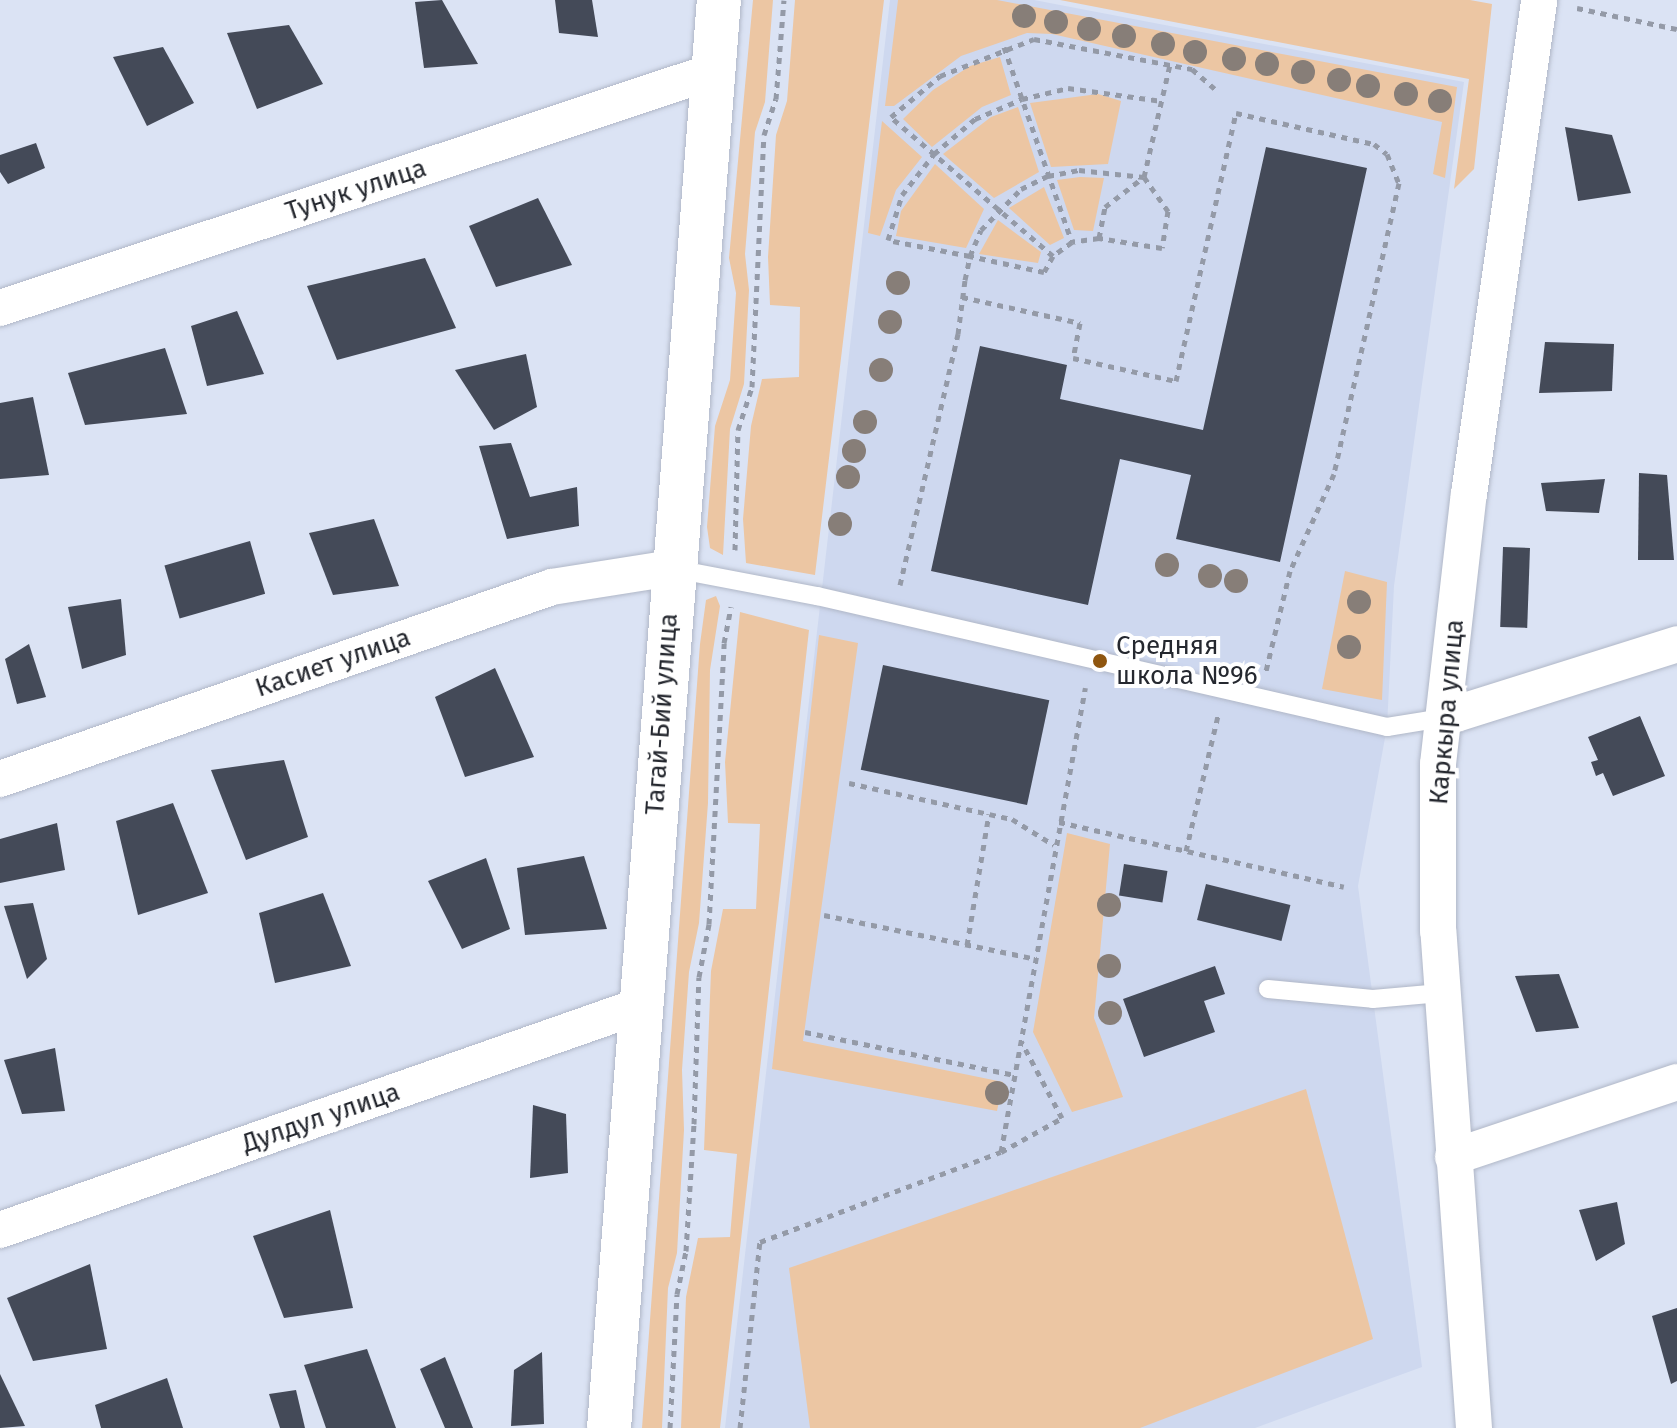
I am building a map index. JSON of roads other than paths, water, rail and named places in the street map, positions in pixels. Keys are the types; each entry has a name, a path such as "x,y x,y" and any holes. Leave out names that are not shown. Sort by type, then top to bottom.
{"street":[{"name":"Тагай-Бий улица","path":"609,1428 672,568 719,0"},
{"name":"Каркыра улица","path":"1474,1428 1441,993 1438,794 1443,718 1539,0"},
{"name":"Тунук улица","path":"0,308 711,72"},
{"name":"Касиет улица","path":"0,779 552,587 672,568"},
{"path":"1443,718 1677,644"},
{"name":"Дулдул улица","path":"0,1230 642,1005"},
{"path":"1453,1157 1677,1082"}],"lane":[{"path":"672,568 1387,727 1443,718"},
{"path":"1268,989 1373,999 1441,993"}],"place":[{"name":"Средняя школа №96","path":"1100,661"}]}
